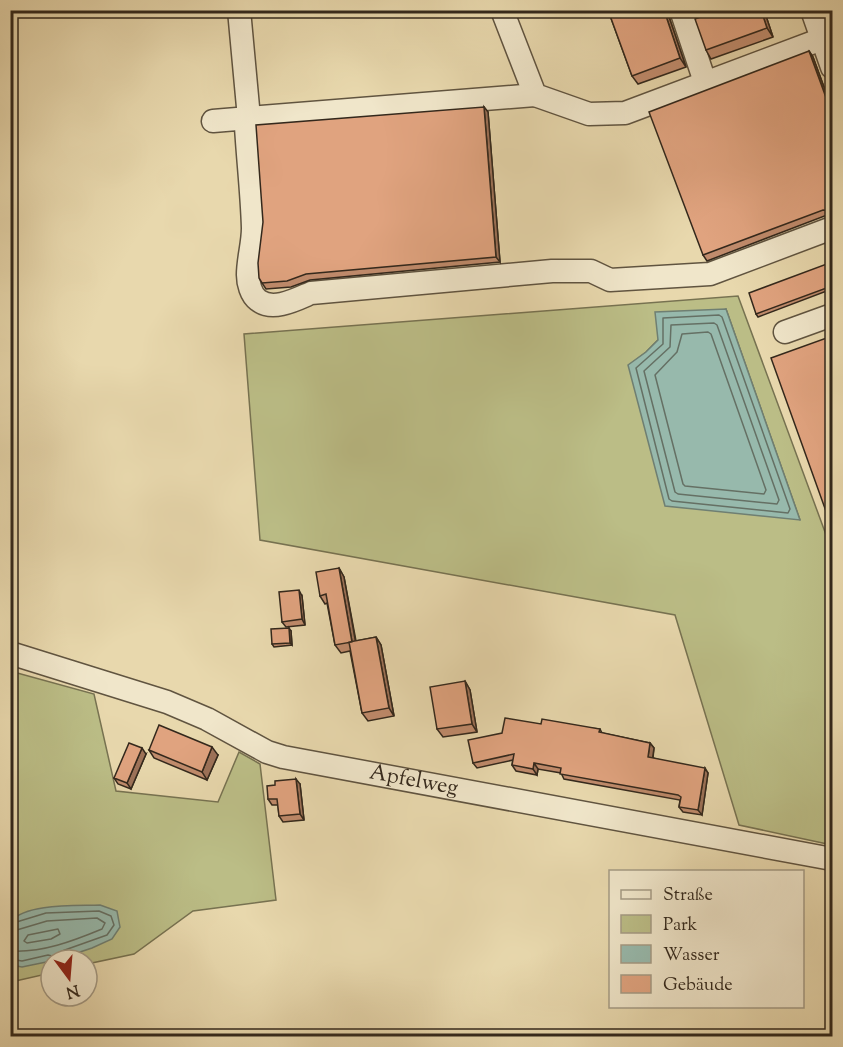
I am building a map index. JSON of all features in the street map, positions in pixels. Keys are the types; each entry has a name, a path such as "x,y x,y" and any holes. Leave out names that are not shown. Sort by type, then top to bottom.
{"street":[{"path":"239,10 249,118 246,126 253,228 248,274 250,288 258,300 270,305 285,303 311,293 552,271 591,271 610,280 710,274 832,228"},
{"path":"502,10 535,95"},
{"path":"681,10 705,82"},
{"path":"812,10 832,67"},
{"path":"213,121 535,95 589,114 625,113 822,39"},
{"path":"785,332 832,315"},
{"name":"Apfelweg","path":"10,653 167,702 207,719 267,752 283,757 832,859"}],"green space":[{"path":"738,296 832,551 832,845 739,825 675,615 260,540 244,334","holes":["726,309 800,520 629,365 658,340"]},
{"path":"10,671 94,694 116,791 218,802 239,752 260,764 276,900 193,911 134,954 99,961 99,948 39,948 39,976 11,982"}],"water":[{"path":"726,309 800,520 665,506 628,365 658,340 655,312"},
{"path":"100,905 117,911 120,927 112,939 92,948 39,948 39,964 22,967 11,965 11,921 28,911 52,907"}],"building":[{"path":"608,10 664,10 680,58 632,76"},
{"path":"720,10 761,10 767,28 706,50 695,19"},
{"path":"809,51 832,114 832,211 823,210 703,255 649,112"},
{"path":"484,107 496,257 306,274 287,281 262,283 259,278 258,263 263,222 256,125"},
{"path":"832,262 832,286 756,314 749,293"},
{"path":"832,336 832,528 771,358"},
{"path":"339,568 352,642 335,645 326,594 320,596 316,572"},
{"path":"299,590 302,619 282,622 279,592"},
{"path":"289,628 290,643 272,644 271,629"},
{"path":"376,637 389,708 362,713 349,642"},
{"path":"465,681 472,724 437,729 430,687"},
{"path":"505,718 541,724 542,719 600,729 599,732 650,743 648,757 705,768 698,810 679,807 681,797 678,795 560,774 561,768 534,763 533,769 512,765 514,754 473,763 468,740 502,733"},
{"path":"159,725 212,747 202,772 149,750"},
{"path":"129,743 142,748 127,783 114,778"},
{"path":"296,779 300,814 279,816 277,799 268,799 267,786 275,785 275,781"}]}
